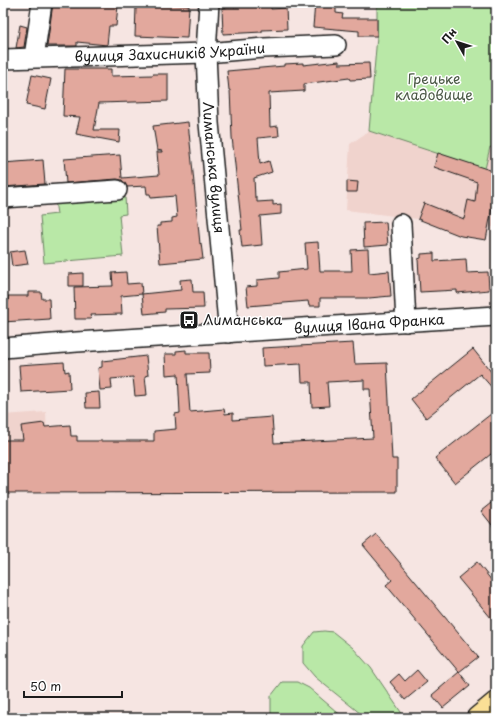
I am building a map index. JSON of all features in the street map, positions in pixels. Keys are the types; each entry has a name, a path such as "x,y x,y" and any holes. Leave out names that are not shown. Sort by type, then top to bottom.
{"main road":[{"path":"478,718 496,703"}],"street":[{"path":"34,58 42,3"},
{"name":"Лиманська вулиця","path":"209,3 206,53 209,123 229,332"},
{"name":"вулиця Захисників України","path":"3,59 206,53 264,48 336,45"},
{"path":"3,198 117,190"},
{"path":"401,224 406,322"},
{"name":"вулиця Івана Франка","path":"3,348 229,332 496,316"}],"shaded area":[{"path":"369,131 485,168 490,146 496,149 496,226 488,228 486,240 461,236 418,219 346,210 350,144"},
{"path":"46,412 48,460 3,460 3,415"}],"green space":[{"name":"Грецьке кладовище","path":"377,3 496,3 496,149 490,147 485,169 369,131 377,36"},
{"path":"125,197 126,214 119,215 123,256 44,263 40,216 57,214 55,201"},
{"path":"314,632 333,632 353,648 371,668 405,718 366,718 315,677 303,663 303,646"},
{"path":"282,682 297,682 309,688 344,718 275,718 271,714 271,696"}],"building":[{"path":"53,3 100,3 118,5 116,26 109,26 107,45 77,42 77,46 47,46"},
{"path":"152,3 189,6 187,38 135,36 136,7 138,4 152,6"},
{"path":"315,3 336,3 336,13 343,14 342,18 377,18 377,36 359,36 359,31 313,27"},
{"path":"271,4 271,9 286,8 287,29 223,34 222,8"},
{"path":"20,25 27,27 24,47 16,48"},
{"path":"339,61 339,64 369,63 370,79 350,80 349,78 304,84 304,91 269,93 270,127 278,126 279,136 258,138 260,164 269,161 272,172 254,178 255,198 257,198 257,202 273,201 273,205 281,204 281,214 260,216 262,245 242,247 240,230 242,230 232,137 230,90 227,71 284,66 284,64 303,63 303,65"},
{"path":"65,69 111,69 111,76 168,74 168,101 99,103 94,130 120,130 119,142 76,134 80,117 63,116"},
{"path":"32,75 51,79 45,109 26,105"},
{"path":"188,122 200,244 201,243 203,259 160,263 157,226 160,226 160,223 172,222 172,218 177,217 175,196 151,198 150,194 147,194 146,186 127,187 122,180 117,179 66,183 64,159 120,155 122,178 159,175 157,152 162,151 157,150 153,126"},
{"path":"438,153 496,172 492,208 486,240 461,236 418,219 424,203 464,219 468,200 475,202 477,182 434,167"},
{"path":"43,160 45,184 3,187 3,163"},
{"path":"347,181 358,182 357,192 347,192"},
{"path":"386,222 388,245 364,247 363,223"},
{"path":"318,242 320,271 352,271 351,250 368,249 369,273 389,271 391,296 369,298 320,298 320,306 309,306 308,301 248,306 246,287 257,286 257,280 279,278 279,272 307,269 305,243"},
{"path":"25,250 28,264 12,266 10,252"},
{"path":"434,253 434,261 466,259 467,273 488,272 489,290 457,293 457,290 420,292 418,259 421,258 421,254"},
{"path":"126,272 127,284 141,283 142,294 121,296 122,314 90,315 91,319 75,319 74,287 113,286 112,273"},
{"path":"83,273 83,286 69,286 69,274"},
{"path":"192,279 193,292 203,292 204,308 165,309 165,312 144,314 142,294 181,290 180,280"},
{"path":"28,292 41,292 42,299 49,299 50,319 3,322 3,302 8,302 8,296 28,296"},
{"path":"353,343 355,364 387,363 392,459 397,459 397,492 3,493 3,440 23,440 21,426 44,423 45,427 70,425 71,436 77,436 77,441 154,441 154,431 176,429 175,414 180,413 178,374 166,375 165,354 176,354 176,351 186,350 186,353 209,353 210,373 187,374 190,412 224,409 225,414 233,413 233,420 272,417 274,443 373,438 370,389 364,389 364,380 327,382 329,406 312,407 311,382 302,382 301,364 263,366 262,348"},
{"path":"473,349 496,378 496,390 495,391 480,374 426,418 411,399"},
{"path":"146,356 148,375 145,376 147,395 135,396 133,377 111,379 112,389 100,390 98,368 102,367 102,361"},
{"path":"64,362 65,372 69,371 70,389 21,392 19,365"},
{"path":"99,392 100,408 86,408 85,393"},
{"path":"496,410 496,450 455,483 435,458"},
{"path":"496,499 496,530 481,511"},
{"path":"376,534 478,657 459,672 386,585 392,580 363,545"},
{"path":"477,562 496,586 496,624 458,578"},
{"path":"417,670 427,682 405,700 390,682 399,674 405,681"},
{"path":"459,672 470,686 443,708 432,695"}],"place":[{"name":"Лиманська","path":"189,320"}]}
